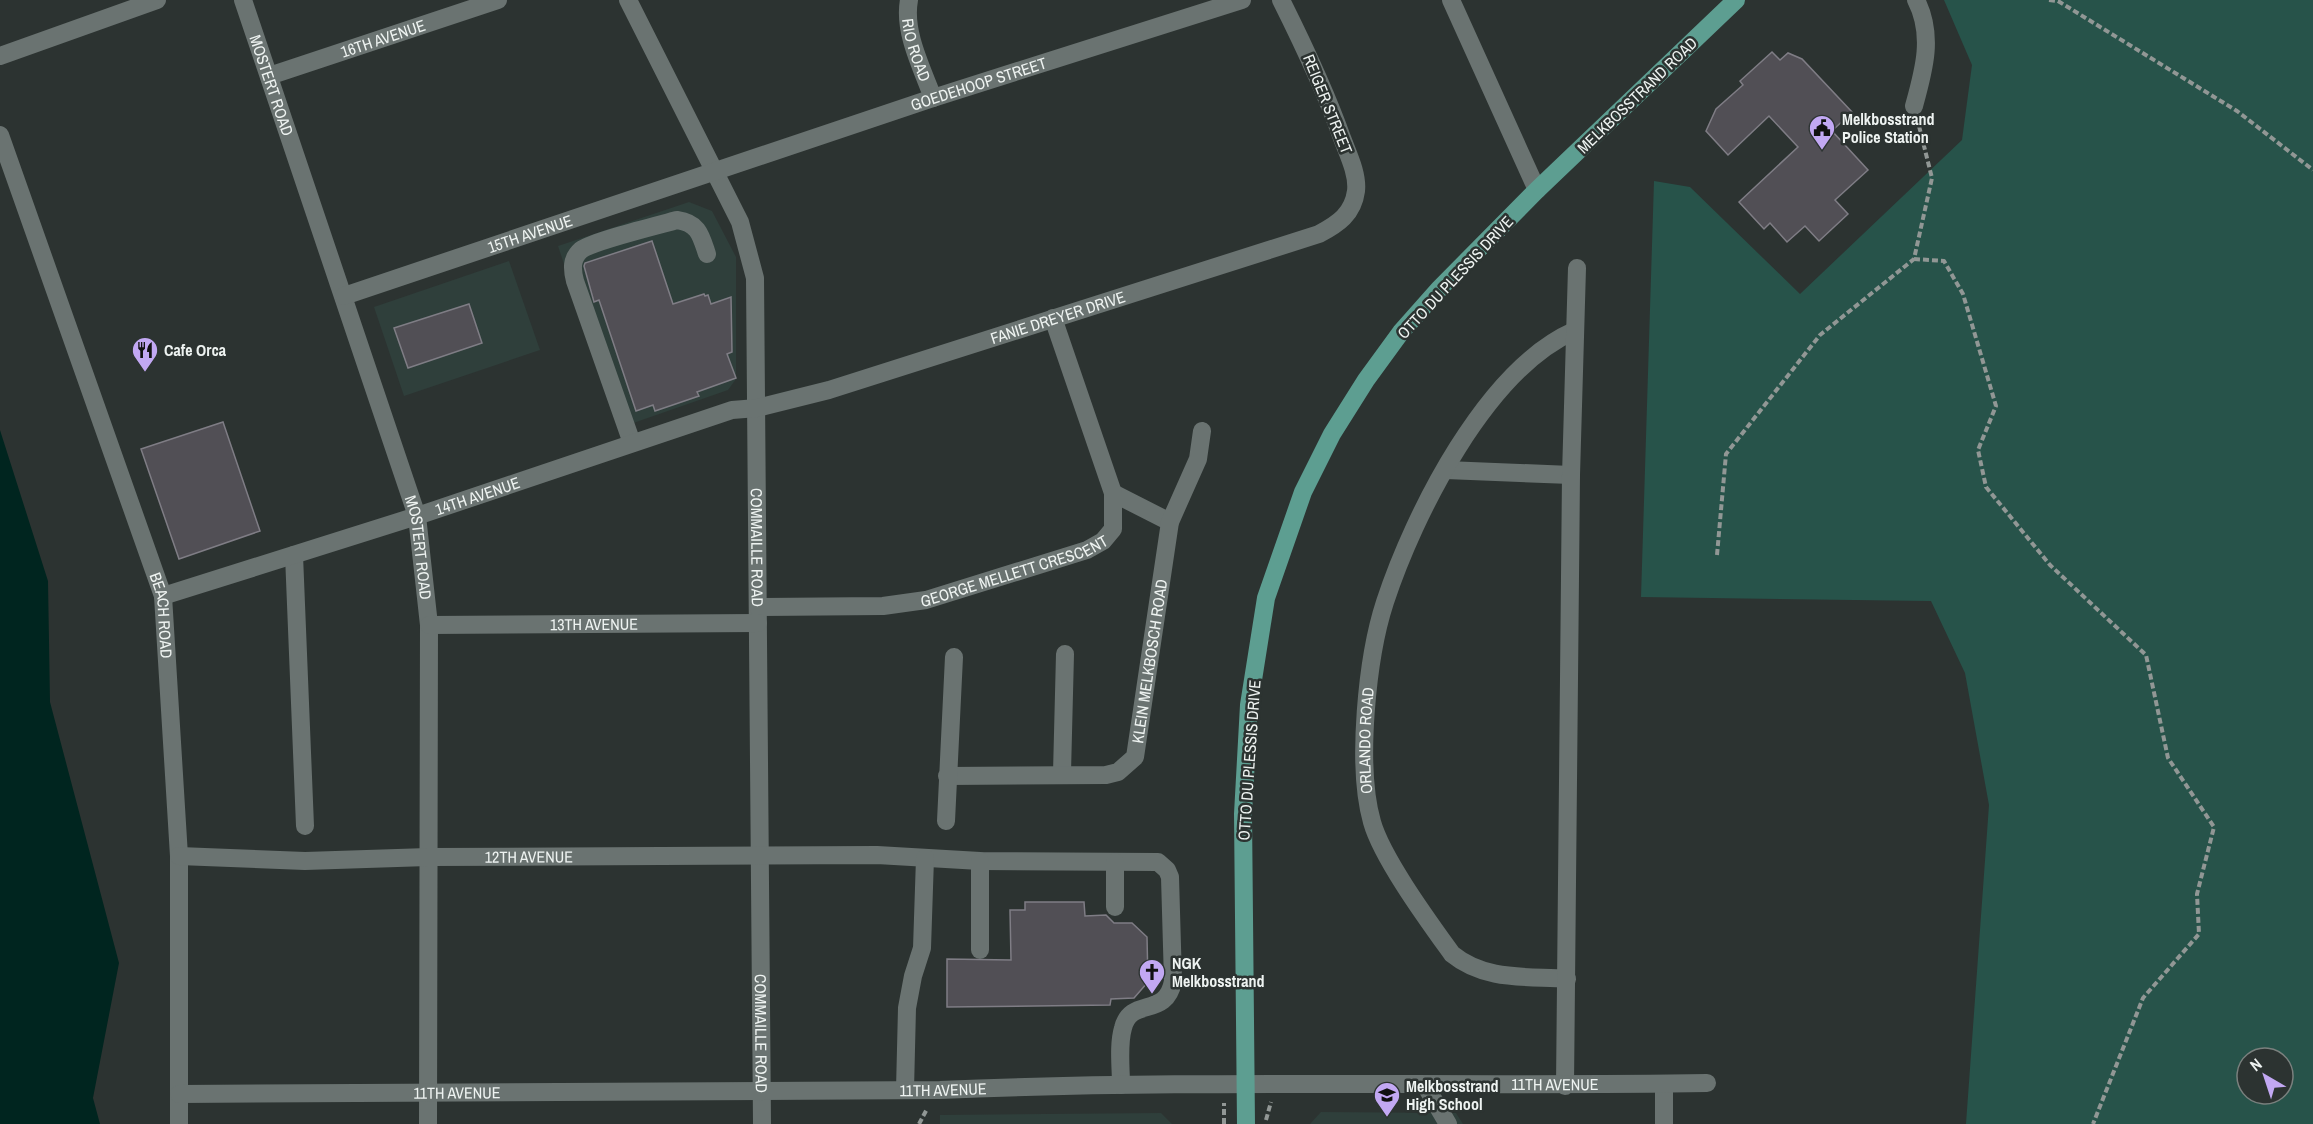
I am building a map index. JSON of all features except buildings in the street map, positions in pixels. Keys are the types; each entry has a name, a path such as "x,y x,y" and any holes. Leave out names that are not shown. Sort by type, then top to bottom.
{"main road":[{"name":"MELKBOSSTRAND ROAD","path":"1537,190 1736,0"},
{"name":"OTTO DU PLESSIS DRIVE","path":"1246,1124 1243,814 1249,705 1266,598 1303,492 1332,434 1366,380 1401,332 1440,288 1537,190"}],"street":[{"path":"0,56 157,0"},
{"name":"MOSTERT ROAD","path":"243,0 417,516 429,625 428,1124"},
{"name":"16TH AVENUE","path":"269,76 498,0"},
{"name":"COMMAILLE ROAD","path":"628,0 740,222 755,278 762,1124"},
{"name":"RIO ROAD","path":"909,0 907,13 912,37 933,98"},
{"name":"GOEDEHOOP STREET","path":"716,172 933,98 1242,0"},
{"name":"REIGER STREET","path":"1281,0 1319,76 1353,168 1356,190 1350,212"},
{"path":"1451,0 1537,190"},
{"path":"1914,106 1925,65 1927,40 1916,0"},
{"name":"BEACH ROAD","path":"0,135 163,596 179,856 179,1124"},
{"name":"15TH AVENUE","path":"344,296 716,172"},
{"name":"FANIE DREYER DRIVE","path":"757,408 829,390 1319,234 1338,224 1350,212"},
{"path":"632,443 575,281 572,268 575,258 588,246 677,220 687,221 698,228 708,254"},
{"path":"1565,1086 1570,475 1577,268"},
{"name":"GEORGE MELLETT CRESCENT","path":"758,615 883,606 926,600 1087,550 1103,541 1113,529 1113,493 1053,318"},
{"name":"ORLANDO ROAD","path":"1567,979 1488,974 1468,967 1452,954 1384,850 1372,823 1364,754 1366,716 1379,628 1399,566 1427,504 1485,407 1542,350 1574,331"},
{"name":"14TH AVENUE","path":"163,596 417,516 732,410 757,408"},
{"name":"KLEIN MELKBOSCH ROAD","path":"947,776 1112,773 1128,766 1135,758 1170,522 1198,459 1202,431"},
{"path":"1446,470 1570,475"},
{"path":"1113,493 1170,522"},
{"path":"294,555 305,826"},
{"name":"13TH AVENUE","path":"429,625 758,615"},
{"path":"1062,773 1065,654"},
{"path":"946,821 954,657"},
{"name":"12TH AVENUE","path":"179,856 305,861 428,857 877,855 980,861 1152,861 1167,870 1173,981 1171,994 1166,1000 1158,1006 1136,1010 1127,1019 1122,1029 1121,1085"},
{"path":"905,1090 907,1008 913,976 922,948 925,858"},
{"path":"980,861 980,951"},
{"path":"1115,861 1115,907"},
{"name":"11TH AVENUE","path":"178,1094 905,1090 1246,1084 1565,1086 1707,1083"},
{"path":"1664,1084 1664,1124"},
{"path":"1425,1085 1449,1124"}],"path":[{"path":"2049,0 2058,1 2237,111 2313,170"},
{"path":"1717,555 1726,454 1820,335 1914,259 1932,178 1914,106"},
{"path":"1914,259 1944,261 1963,294 1996,406 1978,450 1986,487 2050,565 2146,655 2168,758 2214,827 2196,894 2199,934 2143,998 2093,1124"}],"shaded area":[{"path":"1944,0 2313,0 2313,1124 1966,1124 1989,805 1965,673 1931,601 1641,597 1654,181 1690,187 1800,294 1962,140 1972,65"},
{"path":"689,202 712,211 736,257 736,379 728,390 619,428 558,246"},
{"path":"509,261 540,350 404,396 374,307"},
{"path":"0,430 48,581 50,702 119,963 93,1098 100,1124 0,1124"},
{"name":"Melkbosstrand High School","path":"1321,1112 1456,1113 1463,1124 1310,1124"},
{"path":"1161,1113 1172,1124 940,1124 940,1115"}],"place":[{"name":"Melkbosstrand Police Station","path":"1822,151"},
{"name":"Cafe Orca","path":"145,373"},
{"name":"NGK Melkbosstrand","path":"1152,995"},
{"name":"Melkbosstrand High School","path":"1387,1118"}]}
